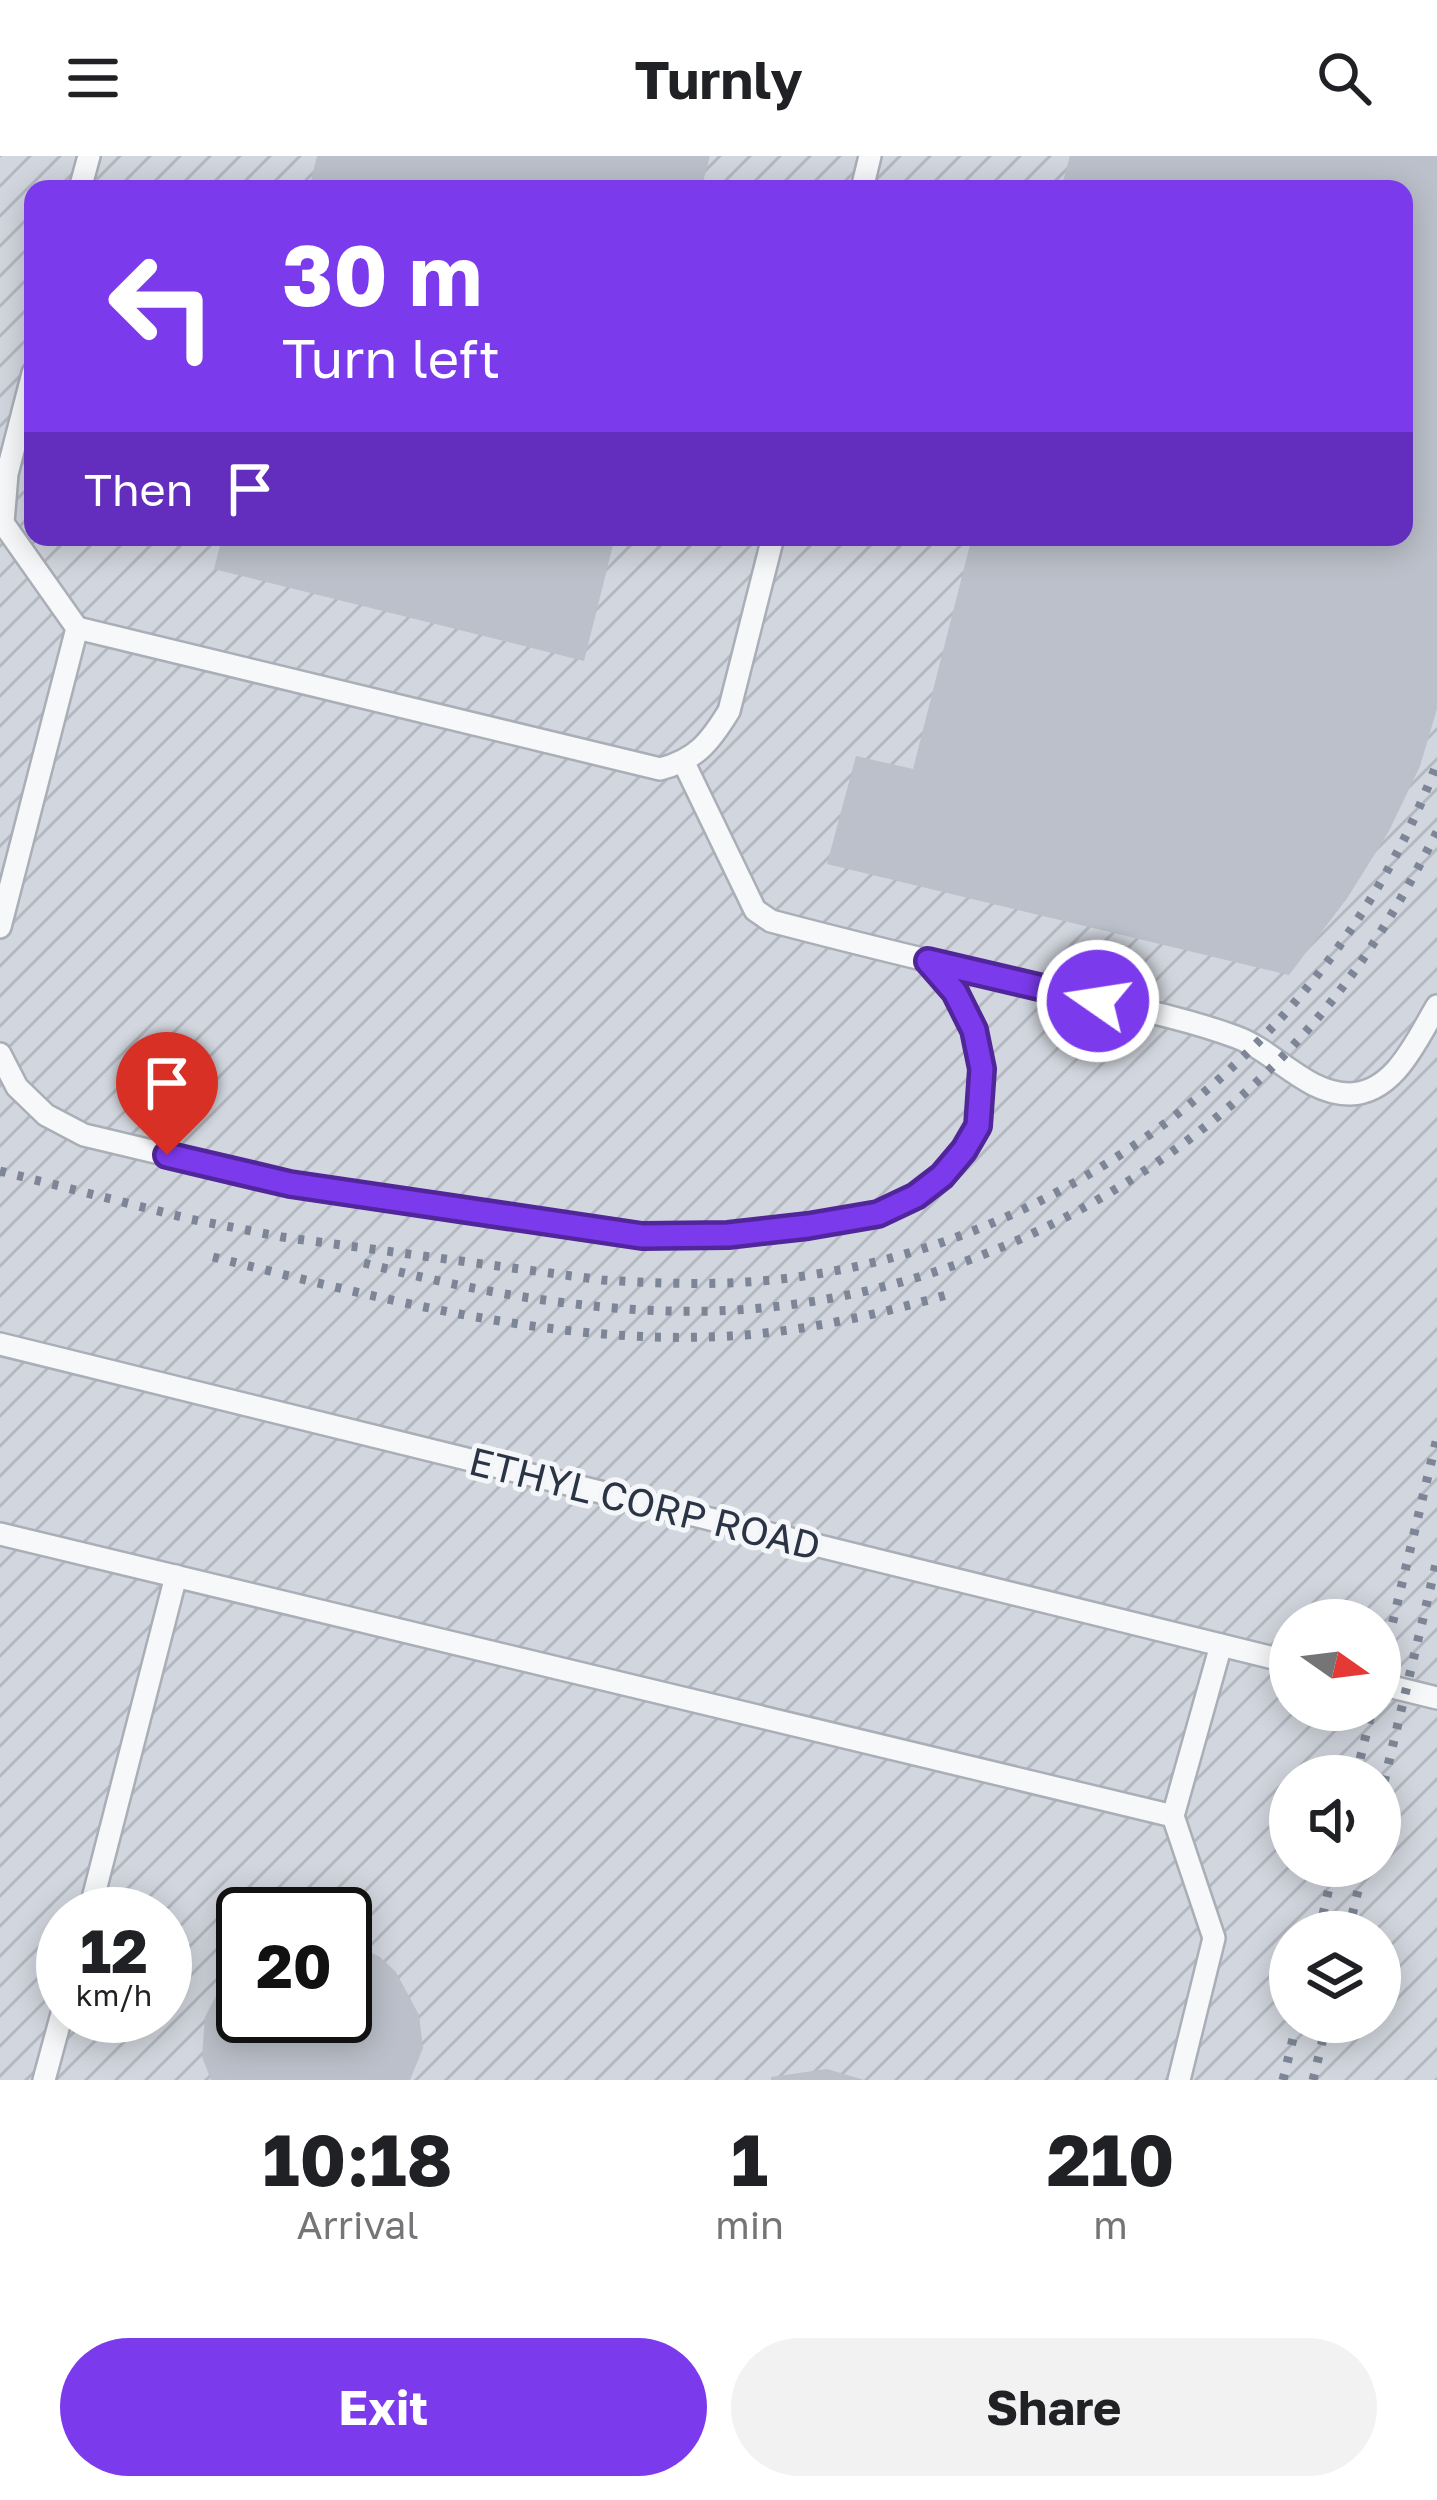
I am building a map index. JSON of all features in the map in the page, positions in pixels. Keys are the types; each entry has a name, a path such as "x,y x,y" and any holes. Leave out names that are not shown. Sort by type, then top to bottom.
{"lane":[{"path":"24,408 7,473 1,523 76,628 636,765 659,769 684,763 715,734 729,711 771,546"},
{"path":"0,927 76,628"},
{"path":"684,763 755,910 771,921 1232,1035 1256,1045 1300,1077 1331,1091 1353,1094 1378,1085 1398,1069 1437,1006"},
{"path":"0,1054 17,1087 46,1114 85,1135 290,1184 441,1208 642,1236 728,1235 878,1214 916,1196 964,1150 978,1126 982,1069 974,1030 955,992 928,961"},
{"name":"ETHYL CORP ROAD","path":"0,1344 1269,1657"},
{"path":"0,1534 1173,1816"},
{"path":"96,1887 176,1576"},
{"path":"1179,2080 1214,1938 1173,1816 1221,1645"},
{"path":"1401,1689 1437,1697"},
{"path":"44,2080 54,2043"}],"shaded area":[{"path":"0,156 1437,156 1437,2080 0,2080"}],"building":[{"path":"317,156 710,156 703,180 311,180"},
{"path":"1070,156 1437,156 1437,709 1420,766 1389,831 1348,897 1289,975 827,864 856,756 913,769 970,546 1413,546 1413,180 1063,180"},
{"path":"220,546 613,546 584,661 214,569"},
{"path":"372,1953 396,1972 419,2015 423,2048 410,2080 211,2080 202,2057 205,2017 216,1996 216,2043 372,2043"},
{"path":"827,2069 864,2080 771,2080 771,2077"}],"railway":[{"path":"0,1171 282,1237 602,1280 747,1282 860,1266 969,1233 1072,1184 1167,1122 1253,1047 1328,962 1390,866 1437,763"},
{"path":"364,1263 515,1296 669,1311 767,1307 865,1291 960,1263 1052,1224 1138,1175 1218,1116 1290,1048 1353,973 1437,832"},
{"path":"213,1257 409,1304 611,1335 771,1332 950,1294"},
{"path":"1398,1599 1437,1438"},
{"path":"1390,1755 1437,1560"},
{"path":"1361,1755 1367,1731"},
{"path":"1324,1911 1329,1887"},
{"path":"1353,1911 1359,1887"},
{"path":"1283,2080 1292,2043"},
{"path":"1313,2080 1322,2043"}],"route":[{"path":"167,1155 290,1184 642,1236 728,1235 808,1226 878,1214 916,1196 942,1176 978,1126 982,1069 974,1030 955,992 928,961 1098,1001"}]}
